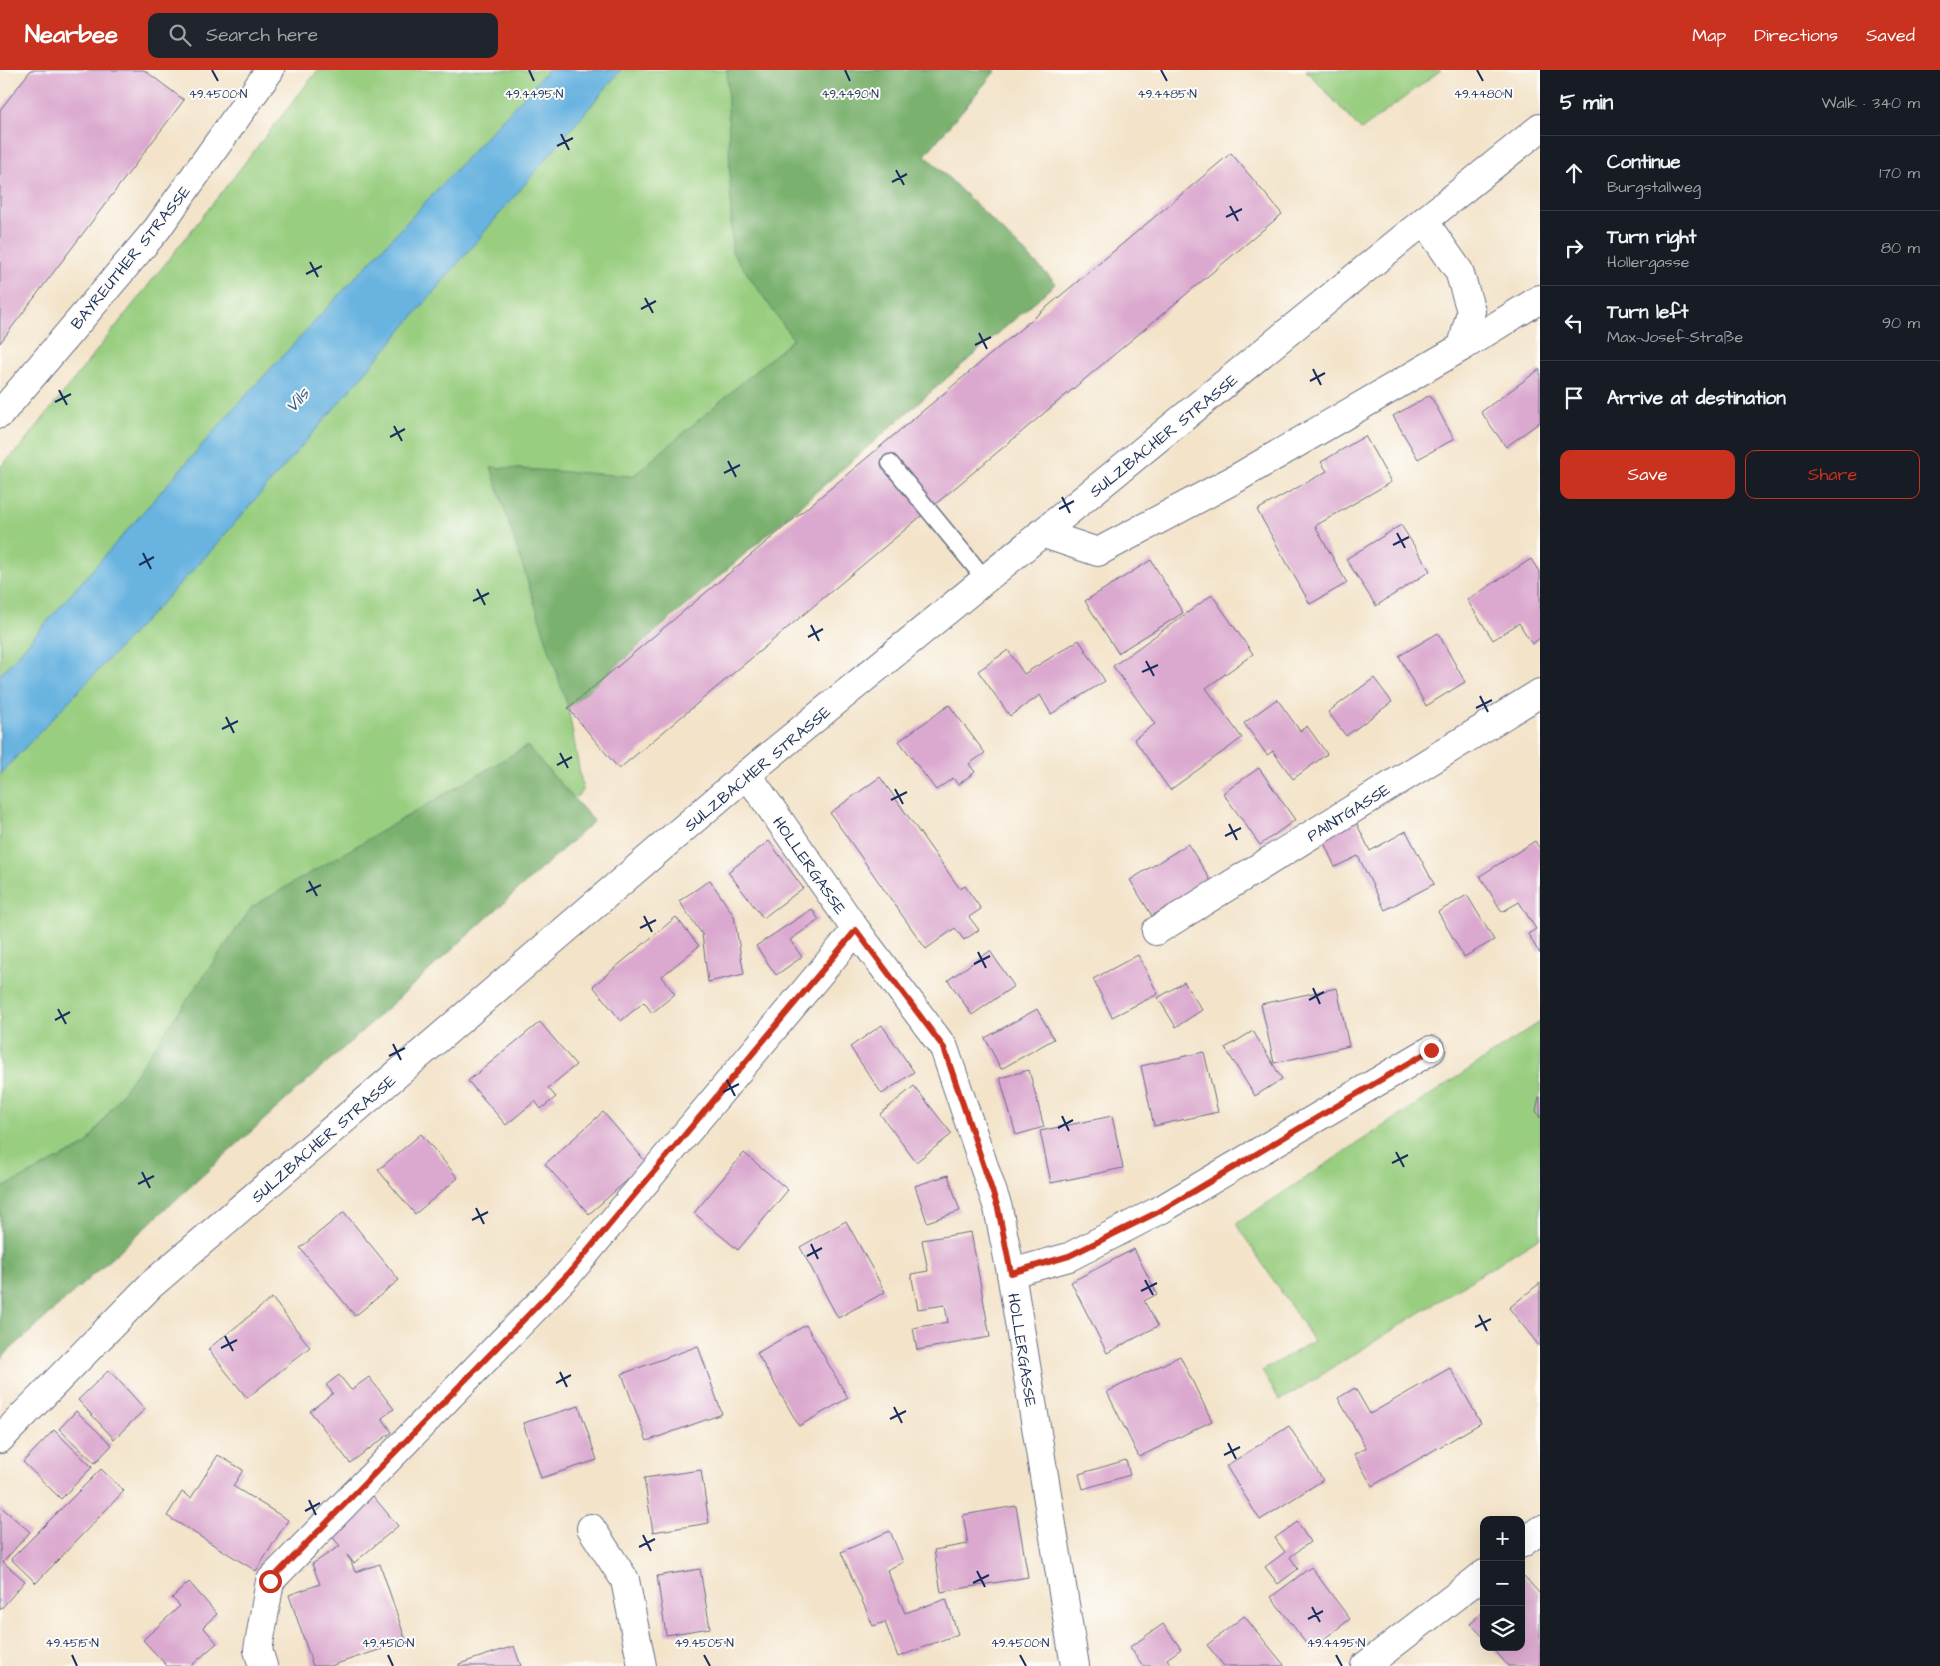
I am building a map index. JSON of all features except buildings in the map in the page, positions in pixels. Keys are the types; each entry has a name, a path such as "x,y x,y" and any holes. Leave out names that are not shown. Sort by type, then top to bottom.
{"street":[{"name":"BAYREUTHER STRASSE","path":"0,414 157,229 270,70"},
{"name":"SULZBACHER STRASSE","path":"0,1439 151,1285 747,774 1540,128"},
{"path":"1424,221 1459,271 1472,311 1462,347"},
{"path":"1041,533 1098,552 1237,478 1462,347 1540,299"},
{"name":"PAINTGASSE","path":"1156,931 1540,693"},
{"name":"HOLLERGASSE","path":"747,774 856,930 944,1048 998,1208 1011,1273 1075,1666"},
{"path":"263,1666 258,1650 270,1581 570,1272 856,930"},
{"path":"1011,1273 1069,1256 1162,1210 1431,1050"},
{"path":"591,1528 626,1580 642,1666"},
{"path":"1365,1666 1480,1577"}],"lane":[{"path":"890,463 985,579"}],"green space":[{"path":"318,70 996,70 925,155 1056,283 568,707 583,791 0,1309 0,467 23,444"},
{"path":"727,70 996,70 925,155 1056,283 568,708 491,467 633,476 793,339 732,252"},
{"path":"1306,70 1441,70 1361,130"},
{"path":"527,746 594,821 0,1359 0,1189 86,1145 252,907"},
{"path":"1540,1022 1540,1237 1280,1401 1262,1371 1314,1341 1236,1224"}],"water":[{"name":"Vils","path":"548,70 621,70 389,345 209,553 0,774 0,675 237,405"}],"route":[{"path":"270,1581 570,1272 856,930 944,1048 998,1208 1011,1273 1069,1256 1162,1210 1431,1050"}]}
